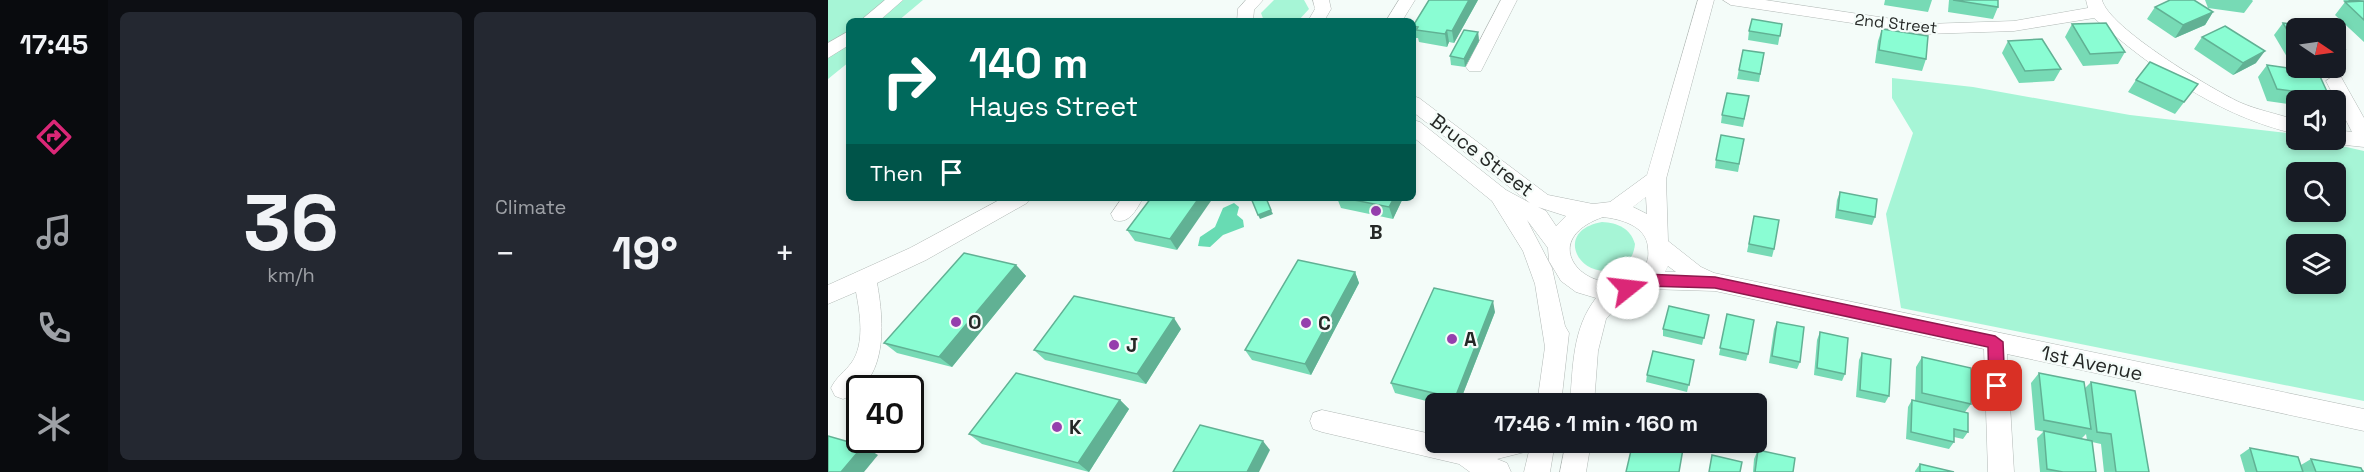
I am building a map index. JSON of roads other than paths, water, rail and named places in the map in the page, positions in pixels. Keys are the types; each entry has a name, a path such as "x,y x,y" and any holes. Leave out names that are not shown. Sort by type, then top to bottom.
{"street":[{"path":"872,18 895,0"},
{"path":"1396,18 1407,0"},
{"path":"1475,67 1509,0"},
{"path":"1583,393 1586,356 1598,311 1606,301 1636,284 1659,260 1656,179 1706,0"},
{"name":"2nd Street","path":"1731,0 1926,28 2014,26 2096,6 2158,62 2201,90 2234,107 2286,124"},
{"path":"1318,18 1323,1"},
{"path":"828,52 846,38"},
{"path":"2335,81 2364,138 2346,137"},
{"name":"Bruce Street","path":"1416,104 1541,200 1564,208 1589,211"},
{"name":"Bruce Street","path":"1416,129 1499,195 1539,218 1558,254"},
{"path":"1616,209 1656,179"},
{"path":"1499,195 1526,233 1543,267 1551,303 1556,346"},
{"path":"828,296 1014,201"},
{"path":"1550,393 1563,302 1558,254 1567,224 1589,211 1616,209 1643,219 1653,229 1659,244"},
{"name":"1st Avenue","path":"1659,244 1693,273 1715,282 2364,420"},
{"path":"1558,254 1575,281 1587,287 1600,291 1636,284"},
{"path":"843,388 863,366 869,343 873,317 865,278"},
{"name":"1st Avenue","path":"1636,284 1715,282"},
{"path":"1995,342 2001,472"},
{"path":"1322,421 1467,454 1471,460 1498,472"},
{"path":"1537,472 1541,453"},
{"path":"1573,472 1577,453"}],"place":[{"name":"B","path":"1376,211"},
{"name":"O","path":"956,322"},
{"name":"C","path":"1306,323"},
{"name":"A","path":"1452,339"},
{"name":"J","path":"1114,345"},
{"name":"K","path":"1057,427"}]}
